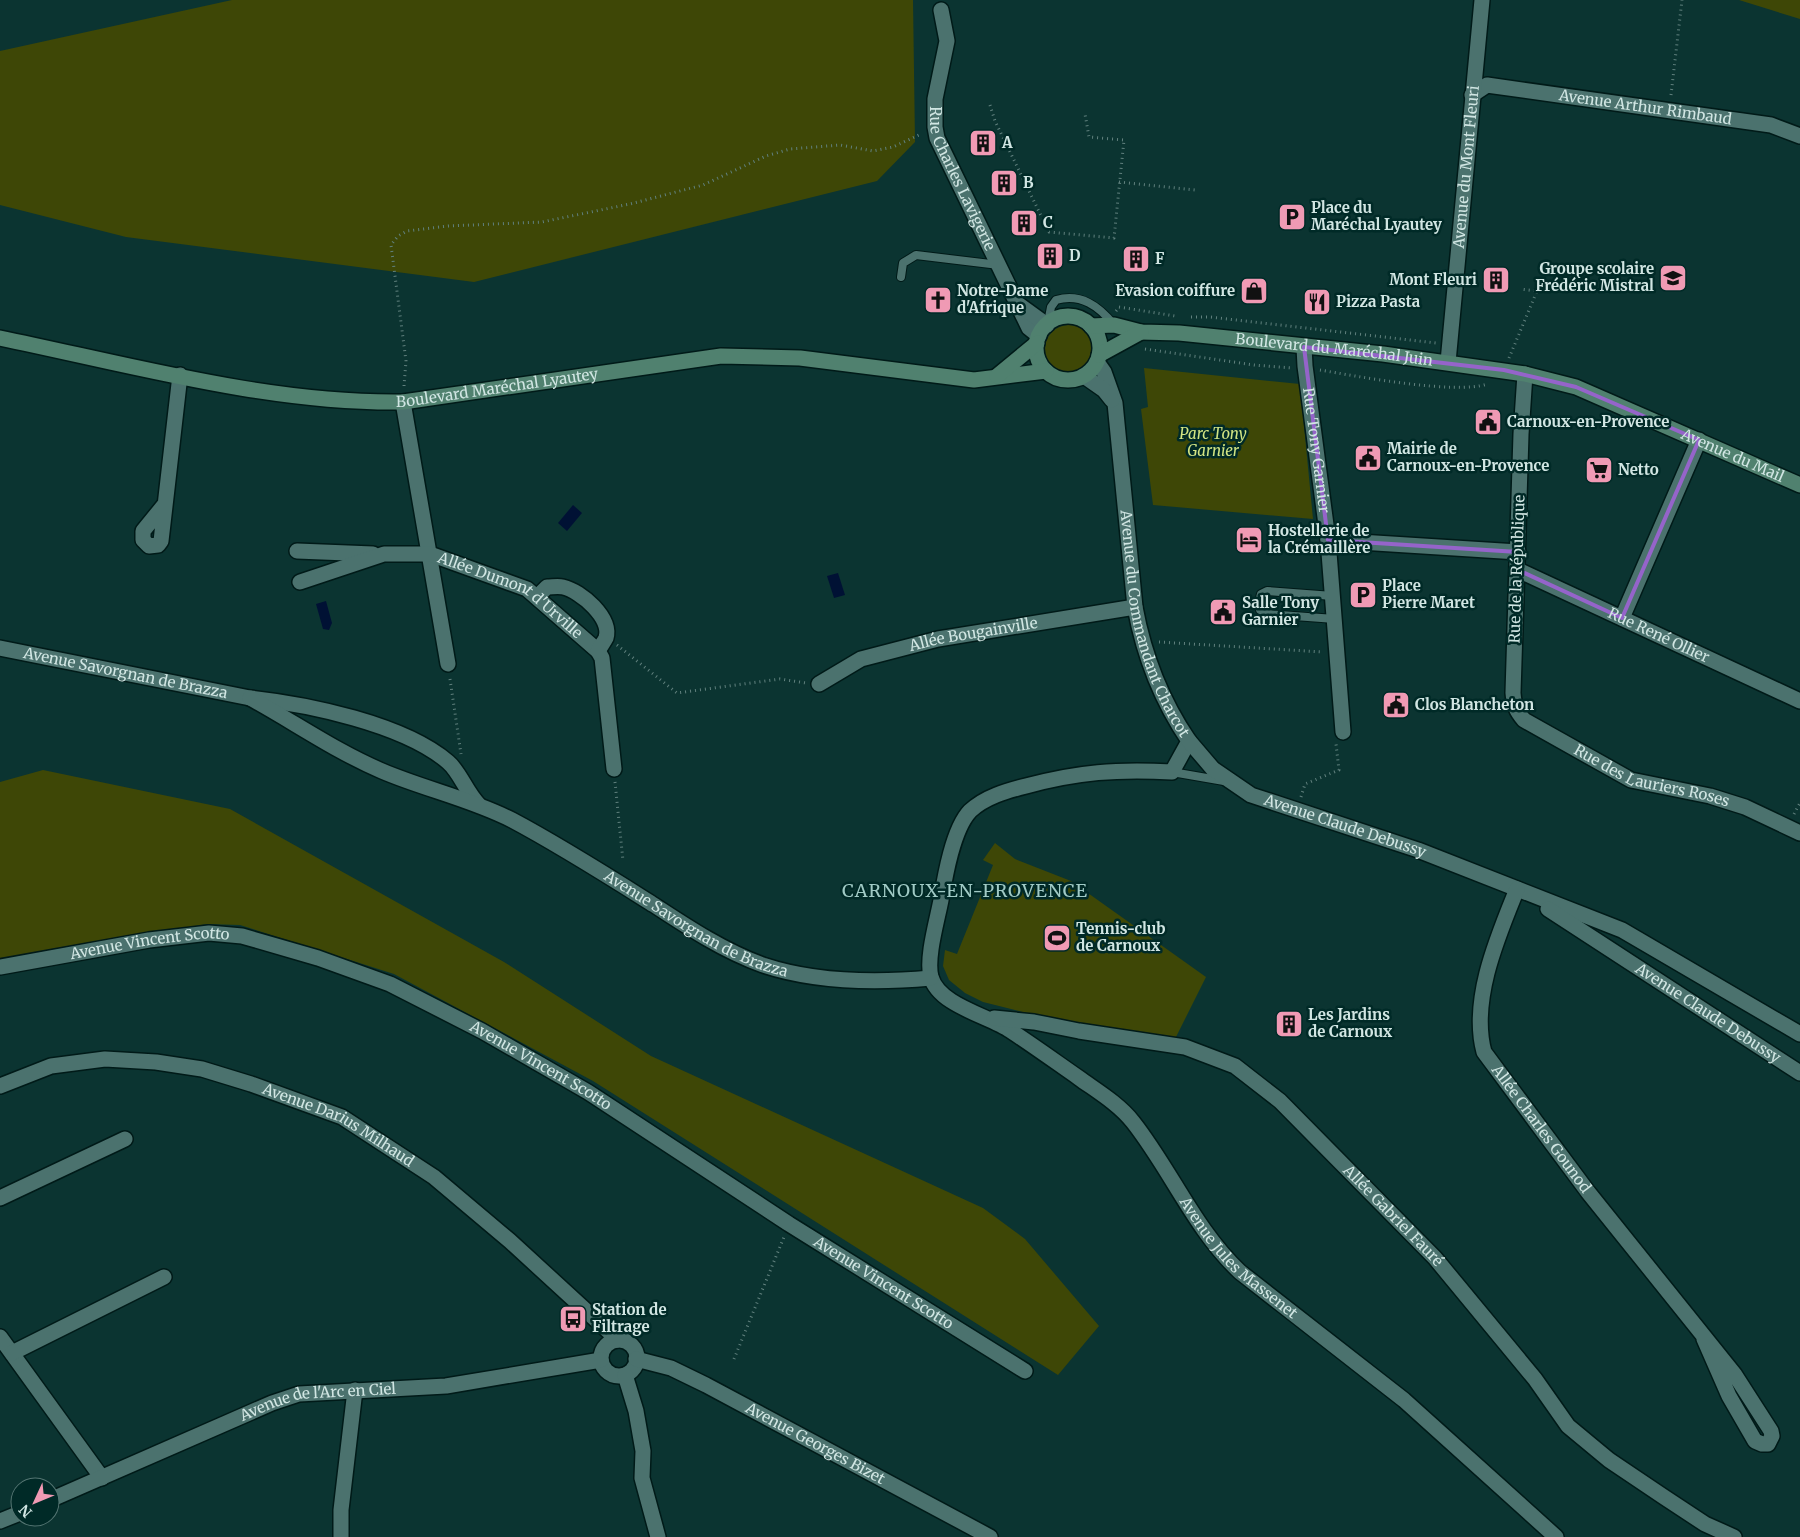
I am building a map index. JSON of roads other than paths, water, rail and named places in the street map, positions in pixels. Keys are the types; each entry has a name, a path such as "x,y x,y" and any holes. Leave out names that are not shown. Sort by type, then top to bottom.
{"main road":[{"path":"997,376 1043,332 1066,316 1084,320 1091,326 1100,344 1098,359"},
{"name":"Boulevard du Maréchal Juin","path":"1091,326 1114,325 1141,332 1178,333 1448,362 1525,374"},
{"path":"1043,332 1038,358 1046,371 1064,380 1084,376 1098,359 1141,332"},
{"name":"Boulevard Maréchal Lyautey","path":"0,338 180,375 306,398 355,403 403,402 721,356 800,358 974,380 1046,371"},
{"name":"Avenue du Mail","path":"1525,374 1576,387 1800,485"}],"street":[{"name":"Avenue du Mont Fleuri","path":"1448,362 1482,0"},
{"name":"Rue Charles Lavigerie","path":"941,10 947,41 936,99 935,127 937,138 1016,302 1043,332"},
{"path":"1475,74 1479,82 1487,86"},
{"path":"1472,95 1487,86"},
{"name":"Avenue Arthur Rimbaud","path":"1487,86 1771,125 1800,136"},
{"name":"Rue Tony Garnier","path":"1304,347 1328,540 1343,732"},
{"name":"Avenue du Commandant Charcot","path":"1098,359 1115,403 1136,607 1142,640 1162,696 1189,741 1172,772"},
{"name":"Rue de la République","path":"1514,705 1525,374"},
{"path":"164,504 180,375"},
{"path":"1084,376 1104,390 1115,403"},
{"path":"403,402 448,668"},
{"path":"1622,618 1699,440"},
{"path":"1328,540 1518,552"},
{"path":"297,551 384,554"},
{"name":"Allée Dumont d'Urville","path":"300,582 384,554 430,554 526,589 598,652 604,665 614,769"},
{"name":"Rue René Ollier","path":"1518,570 1800,701"},
{"path":"537,597 548,587 564,587 584,597 599,612 606,627 606,637 598,652"},
{"name":"Allée Bougainville","path":"819,684 861,659 938,639 1136,607"},
{"name":"Avenue Savorgnan de Brazza","path":"0,648 250,698 289,702 334,712 395,733 435,751 450,764 469,795 480,806"},
{"name":"Avenue Savorgnan de Brazza","path":"250,698 336,749 420,786 480,806 553,842 706,938 735,954 765,965 793,972 842,980 886,982 931,978"},
{"name":"Rue des Lauriers Roses","path":"1514,705 1524,720 1631,780 1646,785 1710,796 1745,808 1800,833"},
{"name":"Avenue Claude Debussy","path":"1189,741 1213,769 1251,795 1418,850 1622,930 1800,1034"},
{"path":"931,978 931,957 942,892 958,833 970,811 988,798 1064,776 1097,771 1172,772"},
{"name":"Avenue Claude Debussy","path":"1517,889 1617,952 1800,1073"},
{"name":"Allée Charles Gounod","path":"1517,889 1495,945 1480,1014 1480,1036 1484,1052 1588,1192 1704,1339 1735,1375 1771,1431 1772,1436 1768,1444 1755,1441 1729,1396 1704,1339"},
{"path":"1617,952 1609,938 1616,931 1622,930"},
{"name":"Avenue Vincent Scotto","path":"0,967 149,940 209,933 242,936 318,958 390,984 588,1092 789,1224 1025,1372"},
{"name":"Avenue Jules Massenet","path":"931,978 939,991 956,1004 1009,1029 1107,1098 1131,1119 1220,1253 1240,1272 1404,1400 1556,1537"},
{"name":"Allée Gabriel Fauré","path":"985,1017 1034,1022 1184,1047 1235,1066 1280,1101 1434,1258 1535,1379 1568,1426 1609,1460 1664,1497 1705,1524 1734,1537"},
{"name":"Avenue Darius Milhaud","path":"0,1086 51,1066 105,1059 156,1062 202,1069 251,1084 342,1117 434,1177 510,1241 618,1340"},
{"path":"0,1198 125,1139"},
{"path":"12,1353 164,1277"},
{"path":"0,1337 102,1478"},
{"path":"618,1340 631,1346 636,1359 634,1367 625,1375 610,1374 601,1360 603,1349 618,1340"},
{"name":"Avenue Georges Bizet","path":"636,1359 671,1368 706,1385 990,1537"},
{"name":"Avenue de l'Arc en Ciel","path":"60,1496 285,1398 299,1394 446,1386 601,1360"},
{"path":"625,1375 636,1411 643,1451 642,1478 658,1537"},
{"path":"341,1537 341,1510 355,1390"}],"lane":[{"path":"900,277 903,263 908,258 916,255 999,265"},
{"path":"1043,332 1050,307 1056,300 1074,298 1092,302 1114,325"},
{"path":"1333,596 1266,591 1261,594 1259,602 1260,610 1267,614 1335,619"},
{"path":"1172,772 1230,782"}],"water":[{"path":"573,505 582,513 567,531 558,523"},
{"path":"838,573 845,595 834,598 827,576"},
{"path":"326,601 332,623 329,630 323,629 316,604"}],"place":[{"name":"A","path":"983,143"},
{"name":"B","path":"1004,183"},
{"name":"Place du Maréchal Lyautey","path":"1292,217"},
{"name":"C","path":"1024,223"},
{"name":"D","path":"1050,256"},
{"name":"F","path":"1136,259"},
{"name":"Groupe scolaire Frédéric Mistral","path":"1673,278"},
{"name":"Mont Fleuri","path":"1496,280"},
{"name":"Evasion coiffure","path":"1254,291"},
{"name":"Notre-Dame d'Afrique","path":"938,300"},
{"name":"Pizza Pasta","path":"1317,302"},
{"name":"Carnoux-en-Provence","path":"1488,422"},
{"name":"Mairie de Carnoux-en-Provence","path":"1368,458"},
{"name":"Netto","path":"1599,470"},
{"name":"Hostellerie de la Crémaillère","path":"1249,540"},
{"name":"Place Pierre Maret","path":"1363,595"},
{"name":"Salle Tony Garnier","path":"1223,612"},
{"name":"Clos Blancheton","path":"1396,705"},
{"name":"Tennis-club de Carnoux","path":"1057,938"},
{"name":"Les Jardins de Carnoux","path":"1289,1024"},
{"name":"Station de Filtrage","path":"573,1319"}],"district":[{"name":"CARNOUX-EN-PROVENCE","path":"965,891"}],"park label":[{"name":"Parc Tony Garnier","path":"1213,442"}]}
